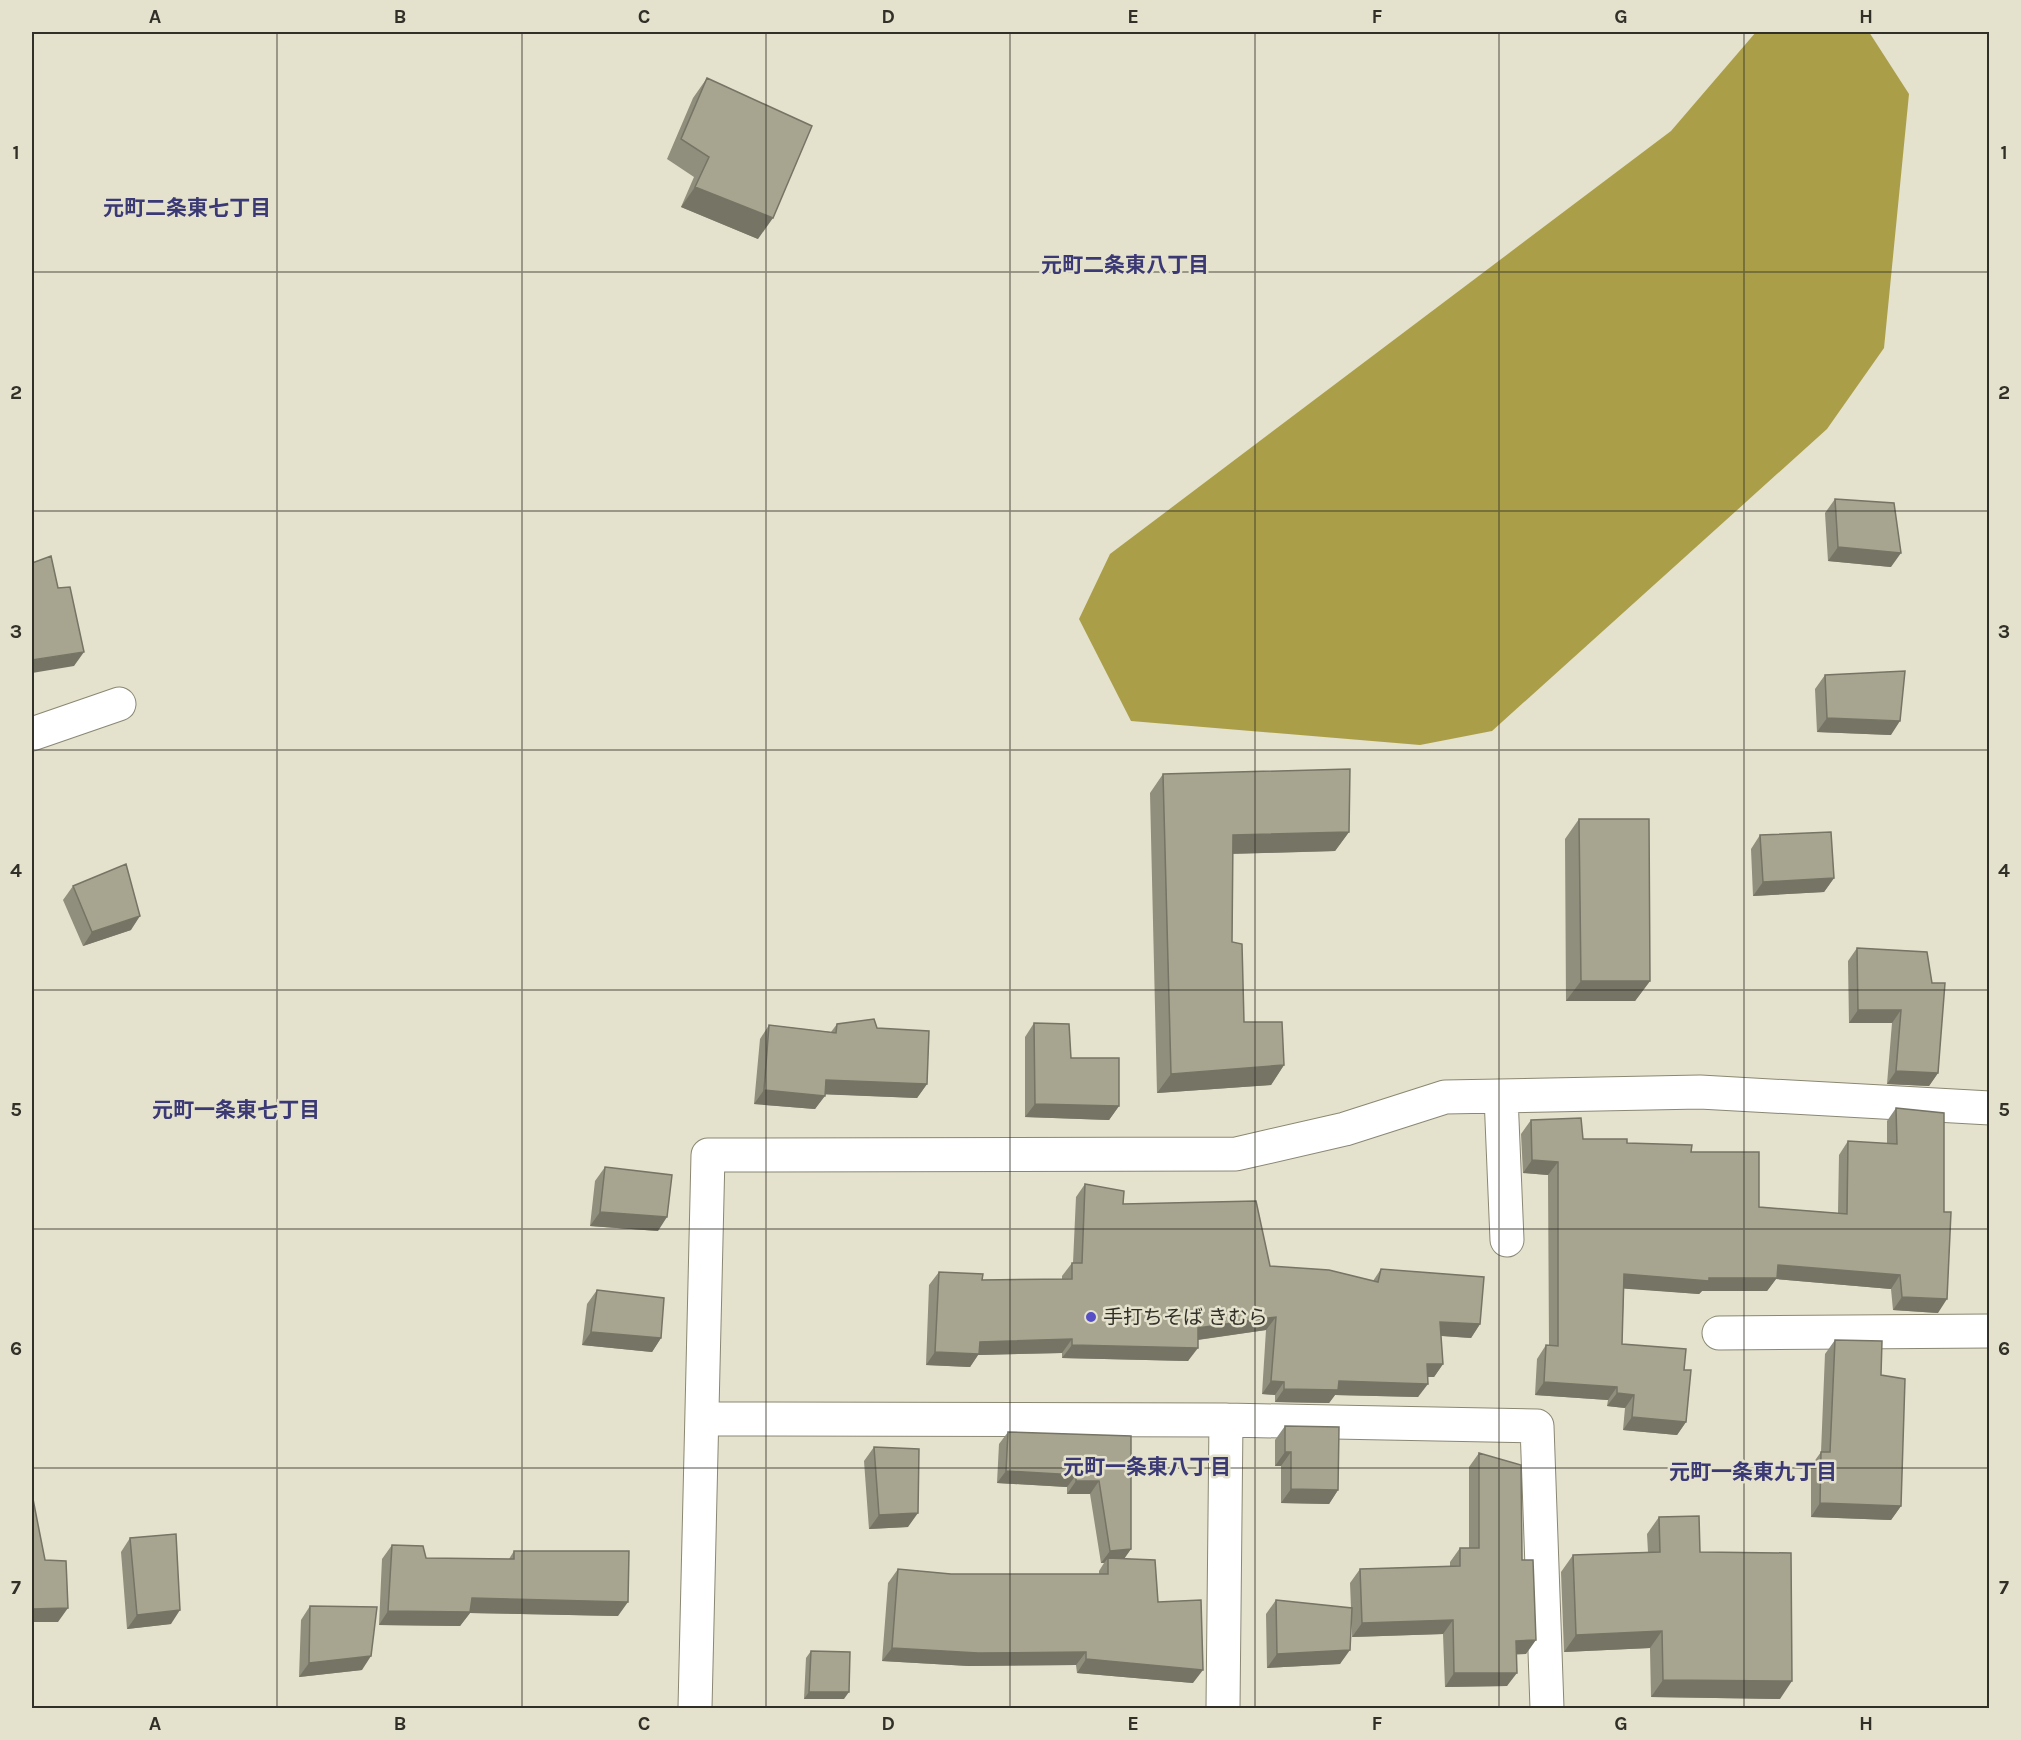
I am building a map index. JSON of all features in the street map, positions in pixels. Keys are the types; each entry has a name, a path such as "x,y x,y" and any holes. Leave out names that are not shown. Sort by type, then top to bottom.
{"street":[{"path":"32,734 119,704"},
{"path":"695,1708 704,1419 708,1155 1236,1154 1345,1129 1445,1097 1700,1092 1989,1108"},
{"path":"1501,1096 1507,1240"},
{"path":"1719,1333 1989,1331"},
{"path":"704,1419 1226,1420 1537,1426 1547,1708"},
{"path":"1223,1708 1226,1420"}],"shaded area":[{"path":"1756,32 1869,32 1909,94 1884,348 1827,429 1492,731 1420,745 1131,721 1079,619 1110,554 1671,131"}],"building":[{"path":"707,78 812,126 773,218 695,187 709,157 681,139"},
{"path":"1835,499 1894,503 1901,553 1838,547"},
{"path":"51,556 58,588 70,587 84,652 32,660 32,563"},
{"path":"1905,671 1900,721 1827,718 1825,675"},
{"path":"1350,769 1349,832 1233,835 1232,942 1242,944 1244,1022 1282,1022 1284,1065 1171,1074 1163,774"},
{"path":"1579,819 1649,819 1650,981 1581,981"},
{"path":"1831,832 1834,878 1763,882 1760,835"},
{"path":"126,864 140,916 92,932 73,886"},
{"path":"1857,948 1927,952 1932,983 1945,983 1938,1073 1896,1071 1901,1010 1858,1010"},
{"path":"874,1019 877,1028 929,1031 927,1084 826,1080 825,1096 764,1090 769,1025 836,1033 837,1024"},
{"path":"1034,1023 1069,1024 1071,1058 1119,1058 1119,1106 1035,1104"},
{"path":"1896,1108 1944,1113 1944,1212 1951,1212 1947,1299 1902,1297 1900,1275 1778,1265 1777,1278 1709,1278 1709,1281 1624,1274 1622,1344 1686,1349 1684,1370 1691,1370 1686,1422 1632,1417 1634,1395 1617,1393 1617,1387 1544,1382 1546,1345 1558,1346 1558,1162 1532,1160 1531,1120 1581,1118 1583,1139 1627,1139 1627,1143 1692,1145 1691,1152 1759,1152 1759,1207 1847,1214 1848,1141 1897,1144"},
{"path":"605,1167 672,1175 667,1217 600,1212"},
{"path":"1085,1184 1124,1191 1123,1204 1256,1201 1270,1266 1329,1270 1378,1282 1381,1269 1484,1277 1480,1324 1440,1322 1443,1364 1427,1364 1428,1384 1339,1381 1338,1390 1284,1389 1284,1382 1271,1381 1276,1317 1198,1328 1198,1348 1072,1345 1072,1339 980,1342 979,1354 935,1352 939,1272 983,1274 982,1280 1072,1279 1072,1263 1082,1263"},
{"path":"597,1290 664,1298 661,1338 591,1332"},
{"path":"1835,1340 1882,1341 1881,1375 1905,1379 1901,1506 1820,1503 1821,1452 1830,1452"},
{"path":"1285,1426 1339,1427 1338,1490 1291,1489 1291,1452 1285,1452"},
{"path":"1008,1432 1131,1436 1131,1549 1110,1551 1099,1481 1076,1481 1076,1475 1006,1471"},
{"path":"874,1447 919,1449 918,1513 879,1515"},
{"path":"1479,1453 1521,1465 1522,1560 1533,1560 1536,1640 1516,1641 1517,1673 1454,1673 1453,1620 1362,1623 1360,1569 1460,1566 1460,1548 1479,1548"},
{"path":"32,1494 45,1560 66,1561 68,1608 32,1609"},
{"path":"1699,1516 1700,1552 1791,1553 1792,1681 1663,1680 1662,1631 1576,1635 1573,1555 1660,1552 1659,1517"},
{"path":"176,1534 180,1610 137,1615 130,1538"},
{"path":"392,1545 423,1546 426,1558 514,1559 514,1551 629,1551 628,1602 472,1598 470,1612 388,1611"},
{"path":"1108,1558 1155,1560 1158,1602 1201,1600 1203,1670 1086,1659 1086,1652 978,1653 892,1648 898,1569 951,1574 1108,1574"},
{"path":"1276,1600 1352,1608 1350,1650 1277,1654"},
{"path":"310,1606 377,1607 371,1656 309,1663"},
{"path":"811,1651 850,1652 849,1692 809,1692"}],"place":[{"name":"手打ちそば きむら","path":"1091,1317"}],"district":[{"name":"元町二条東七丁目","path":"187,208"},
{"name":"元町二条東八丁目","path":"1125,265"},
{"name":"元町一条東七丁目","path":"236,1110"},
{"name":"元町一条東八丁目","path":"1147,1467"},
{"name":"元町一条東九丁目","path":"1753,1472"}]}
